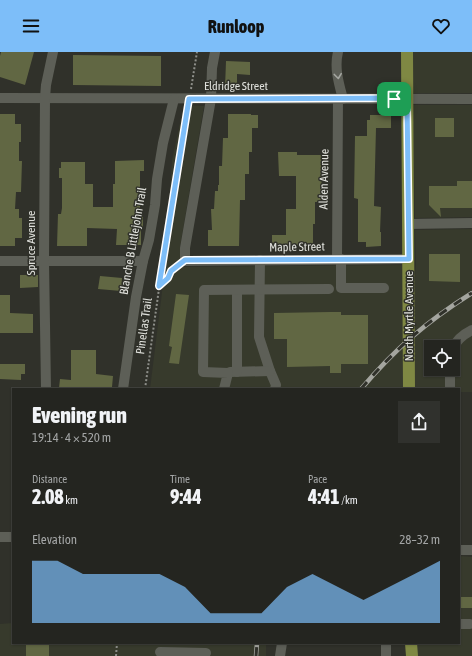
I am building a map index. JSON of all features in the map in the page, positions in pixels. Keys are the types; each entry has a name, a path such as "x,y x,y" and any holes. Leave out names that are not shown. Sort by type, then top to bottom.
{"main road":[{"name":"North Myrtle Avenue","path":"407,52 409,388"},
{"path":"411,644 412,656"}],"street":[{"name":"Spruce Avenue","path":"46,388 44,261 45,98 46,85 53,52"},
{"path":"185,260 185,248 211,99 212,68 215,52"},
{"name":"Alden Avenue","path":"338,52 337,70 341,99 339,260 341,288 384,288"},
{"name":"Eldridge Street","path":"0,98 472,99"},
{"name":"Blanche B Littlejohn Trail","path":"123,388 136,297 156,205 157,179 174,99"},
{"path":"408,224 472,223"},
{"name":"Maple Street","path":"185,260 409,259"},
{"path":"260,260 260,337 270,371 276,385 275,388"},
{"path":"0,261 143,261"},
{"path":"270,371 203,372 204,290 329,289"},
{"path":"224,388 232,372 237,290"},
{"path":"458,340 464,334 472,330"},
{"path":"450,376 450,388"},
{"path":"0,537 12,537"},
{"path":"460,550 472,550"},
{"path":"460,624 470,624"},
{"path":"280,656 282,644"},
{"path":"386,644 386,656"},
{"path":"160,650 206,653"}],"path":[{"name":"Pinellas Trail","path":"145,388 159,286 197,52"},
{"path":"159,286 168,278 171,271 185,260"},
{"path":"116,656 117,644"}],"shaded area":[{"path":"412,52 472,52 472,93 413,93"},
{"path":"184,105 204,106 180,247 180,267 403,265 403,388 150,388 165,268 172,160"},
{"path":"413,105 472,105 472,217 415,218"},
{"path":"472,229 472,392 460,392 460,388 414,388 414,292 416,263 415,230"},
{"path":"460,556 472,557 472,656 417,656 417,644 460,644"},
{"path":"12,623 12,644 266,644 266,656 0,656 0,624"}],"building":[{"path":"1,52 34,52 25,85 0,77"},
{"path":"73,55 161,56 161,86 73,85"},
{"path":"226,61 250,62 250,75 237,74 237,88 225,88"},
{"path":"0,114 15,114 15,124 21,124 19,161 22,161 21,192 16,192 15,209 19,209 19,218 22,218 22,238 15,238 15,246 0,246"},
{"path":"228,114 258,115 258,128 252,128 252,152 249,152 249,174 245,174 245,200 240,200 239,246 208,246 208,230 212,230 211,209 214,209 215,191 218,191 219,166 222,166 223,138 228,138"},
{"path":"370,115 391,115 391,128 376,128 374,206 381,207 381,246 366,247 366,242 358,242 358,199 354,198 355,136 367,136 367,120 370,120"},
{"path":"435,118 454,118 454,137 435,137"},
{"path":"278,152 297,152 297,155 321,155 322,202 315,202 313,245 272,245 272,235 286,235 286,209 296,209 296,176 279,176"},
{"path":"144,160 144,171 140,171 140,208 143,208 141,245 116,245 117,229 87,228 87,246 57,246 58,214 61,214 62,208 62,178 59,178 59,168 61,168 61,162 85,162 85,184 93,184 93,207 113,207 115,161"},
{"path":"457,181 472,181 472,208 440,208 441,217 429,205 429,186 457,186"},
{"path":"429,254 460,254 460,282 429,281"},
{"path":"20,275 38,275 38,287 20,288"},
{"path":"100,276 122,278 121,291 98,289"},
{"path":"176,294 189,295 179,364 169,363 172,347 169,346"},
{"path":"0,295 10,295 10,313 33,314 33,333 0,333"},
{"path":"341,312 341,315 368,315 368,364 341,364 341,373 330,373 330,366 287,367 287,339 274,339 274,313"},
{"path":"71,350 96,350 96,374 113,376 112,387 108,388 59,388 60,379 71,380"},
{"path":"0,364 25,364 25,374 21,374 21,380 0,379"},
{"path":"461,597 472,597 472,608 461,608"},
{"path":"26,644 49,644 49,656 26,656"}],"railway":[{"path":"362,388 386,361 412,336 440,314 472,293"},
{"path":"256,656 257,644"}],"route":[{"path":"407,98 409,259 185,260 171,271 168,278 159,286 189,99 394,99 407,98"}]}
